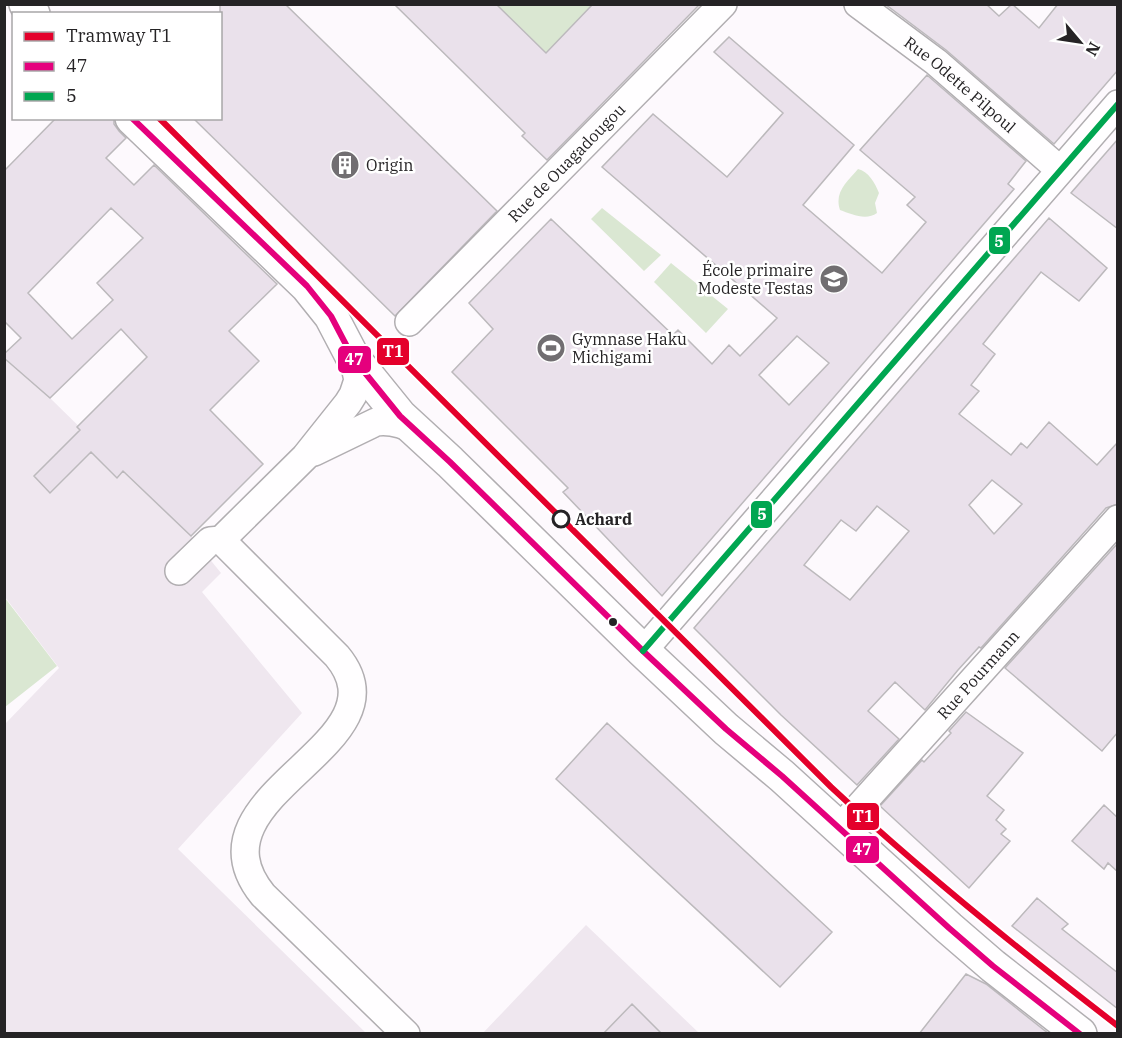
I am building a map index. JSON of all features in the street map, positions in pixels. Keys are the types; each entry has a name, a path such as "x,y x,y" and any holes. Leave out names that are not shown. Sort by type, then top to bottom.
{"street":[{"name":"Rue de Ouagadougou","path":"409,322 723,4"},
{"name":"Rue Odette Pilpoul","path":"858,4 936,63 1060,170"},
{"path":"643,651 1118,104"},
{"path":"134,120 307,286 331,316 353,358 387,401 643,651 726,729 782,776 949,928 993,966 1080,1034"},
{"path":"179,571 210,541 221,540 305,457 353,395 358,380 353,358"},
{"path":"305,457 376,422 402,424 419,433"},
{"name":"Rue Pourmann","path":"839,829 1118,519"},
{"path":"221,540 338,656 348,672 352,691 352,702 344,723 255,816 246,842 247,867 250,876 263,895 406,1034"}],"shaded area":[{"path":"5,358 50,398 191,536 221,573 202,592 302,713 178,849 366,1033 5,1033 5,724 59,668 5,597"},
{"path":"586,925 699,1033 482,1034"}],"green space":[{"path":"496,5 593,5 546,53"},
{"path":"858,169 868,175 879,193 875,203 877,213 873,215 858,216 840,210 840,193"},
{"path":"602,208 661,255 644,271 591,219"},
{"path":"671,263 728,309 706,333 654,282"},
{"path":"5,598 57,666 5,707"}],"building":[{"name":"Origin","path":"220,4 285,4 497,211 395,316 195,120 222,120 222,12 220,12"},
{"path":"394,4 496,4 546,53 593,4 700,4 547,160 522,136 525,133"},
{"path":"885,4 986,4 999,16 1012,4 1039,28 1058,4 1118,4 1118,70 1054,144 946,50"},
{"path":"729,37 854,145 803,205 882,273 926,222 907,205 915,197 860,150 927,75 1026,161 1008,184 1014,189 662,596 563,492 568,488 452,372 493,329 469,303 551,219 673,335 678,330 712,364 729,345 740,356 777,318 602,167 653,114 727,177 783,113 714,52","holes":["797,336 829,363 789,405 759,375"]},
{"path":"54,120 114,120 114,124 126,138 106,158 134,185 154,165 277,284 229,331 259,361 210,410 263,464 191,536 123,471 117,478 91,452 50,493 34,476 80,430 77,427 147,357 121,329 50,398 4,358 4,354 21,338 4,321 4,171","holes":["111,208 143,238 97,283 113,300 72,339 28,293"]},
{"path":"1118,139 1118,229 1071,193"},
{"path":"1049,218 1107,268 1079,301 1041,272 983,344 995,354 971,385 979,391 959,414 1011,455 1021,443 1027,448 1049,422 1097,465 1118,442 1118,504 1106,508 981,648 979,647 958,670 925,710 895,682 868,711 899,739 857,785 781,715 694,628","holes":["992,480 1022,504 994,534 969,505","877,506 909,531 850,600 804,565 841,520 856,531"]},
{"path":"1118,543 1118,732 1102,751 1005,668"},
{"path":"966,712 1023,753 987,796 1004,810 996,820 1006,829 1001,834 1010,841 969,888 880,806 922,760 924,762 951,733 949,731"},
{"path":"607,723 832,932 780,987 556,779"},
{"path":"1104,805 1118,818 1118,872 1108,863 1104,869 1072,841"},
{"path":"1037,898 1068,924 1062,929 1118,973 1118,1009 1012,926"},
{"path":"966,974 986,984 1049,1034 919,1034"},
{"path":"632,1004 662,1034 603,1034"}],"tram line":[{"name":"T1","path":"161,120 831,787 900,850 972,910 1118,1026"}],"transit line":[{"name":"5","path":"643,651 1118,104"},
{"name":"47","path":"134,120 307,286 331,316 353,358 400,416 643,651 726,729 782,776 949,928 993,966 1080,1034"}],"place":[{"name":"Origin","path":"345,165"},
{"name":"École primaire Modeste Testas","path":"834,279"},
{"name":"Gymnase Haku Michigami","path":"551,348"},
{"name":"Achard","path":"561,519"}]}
